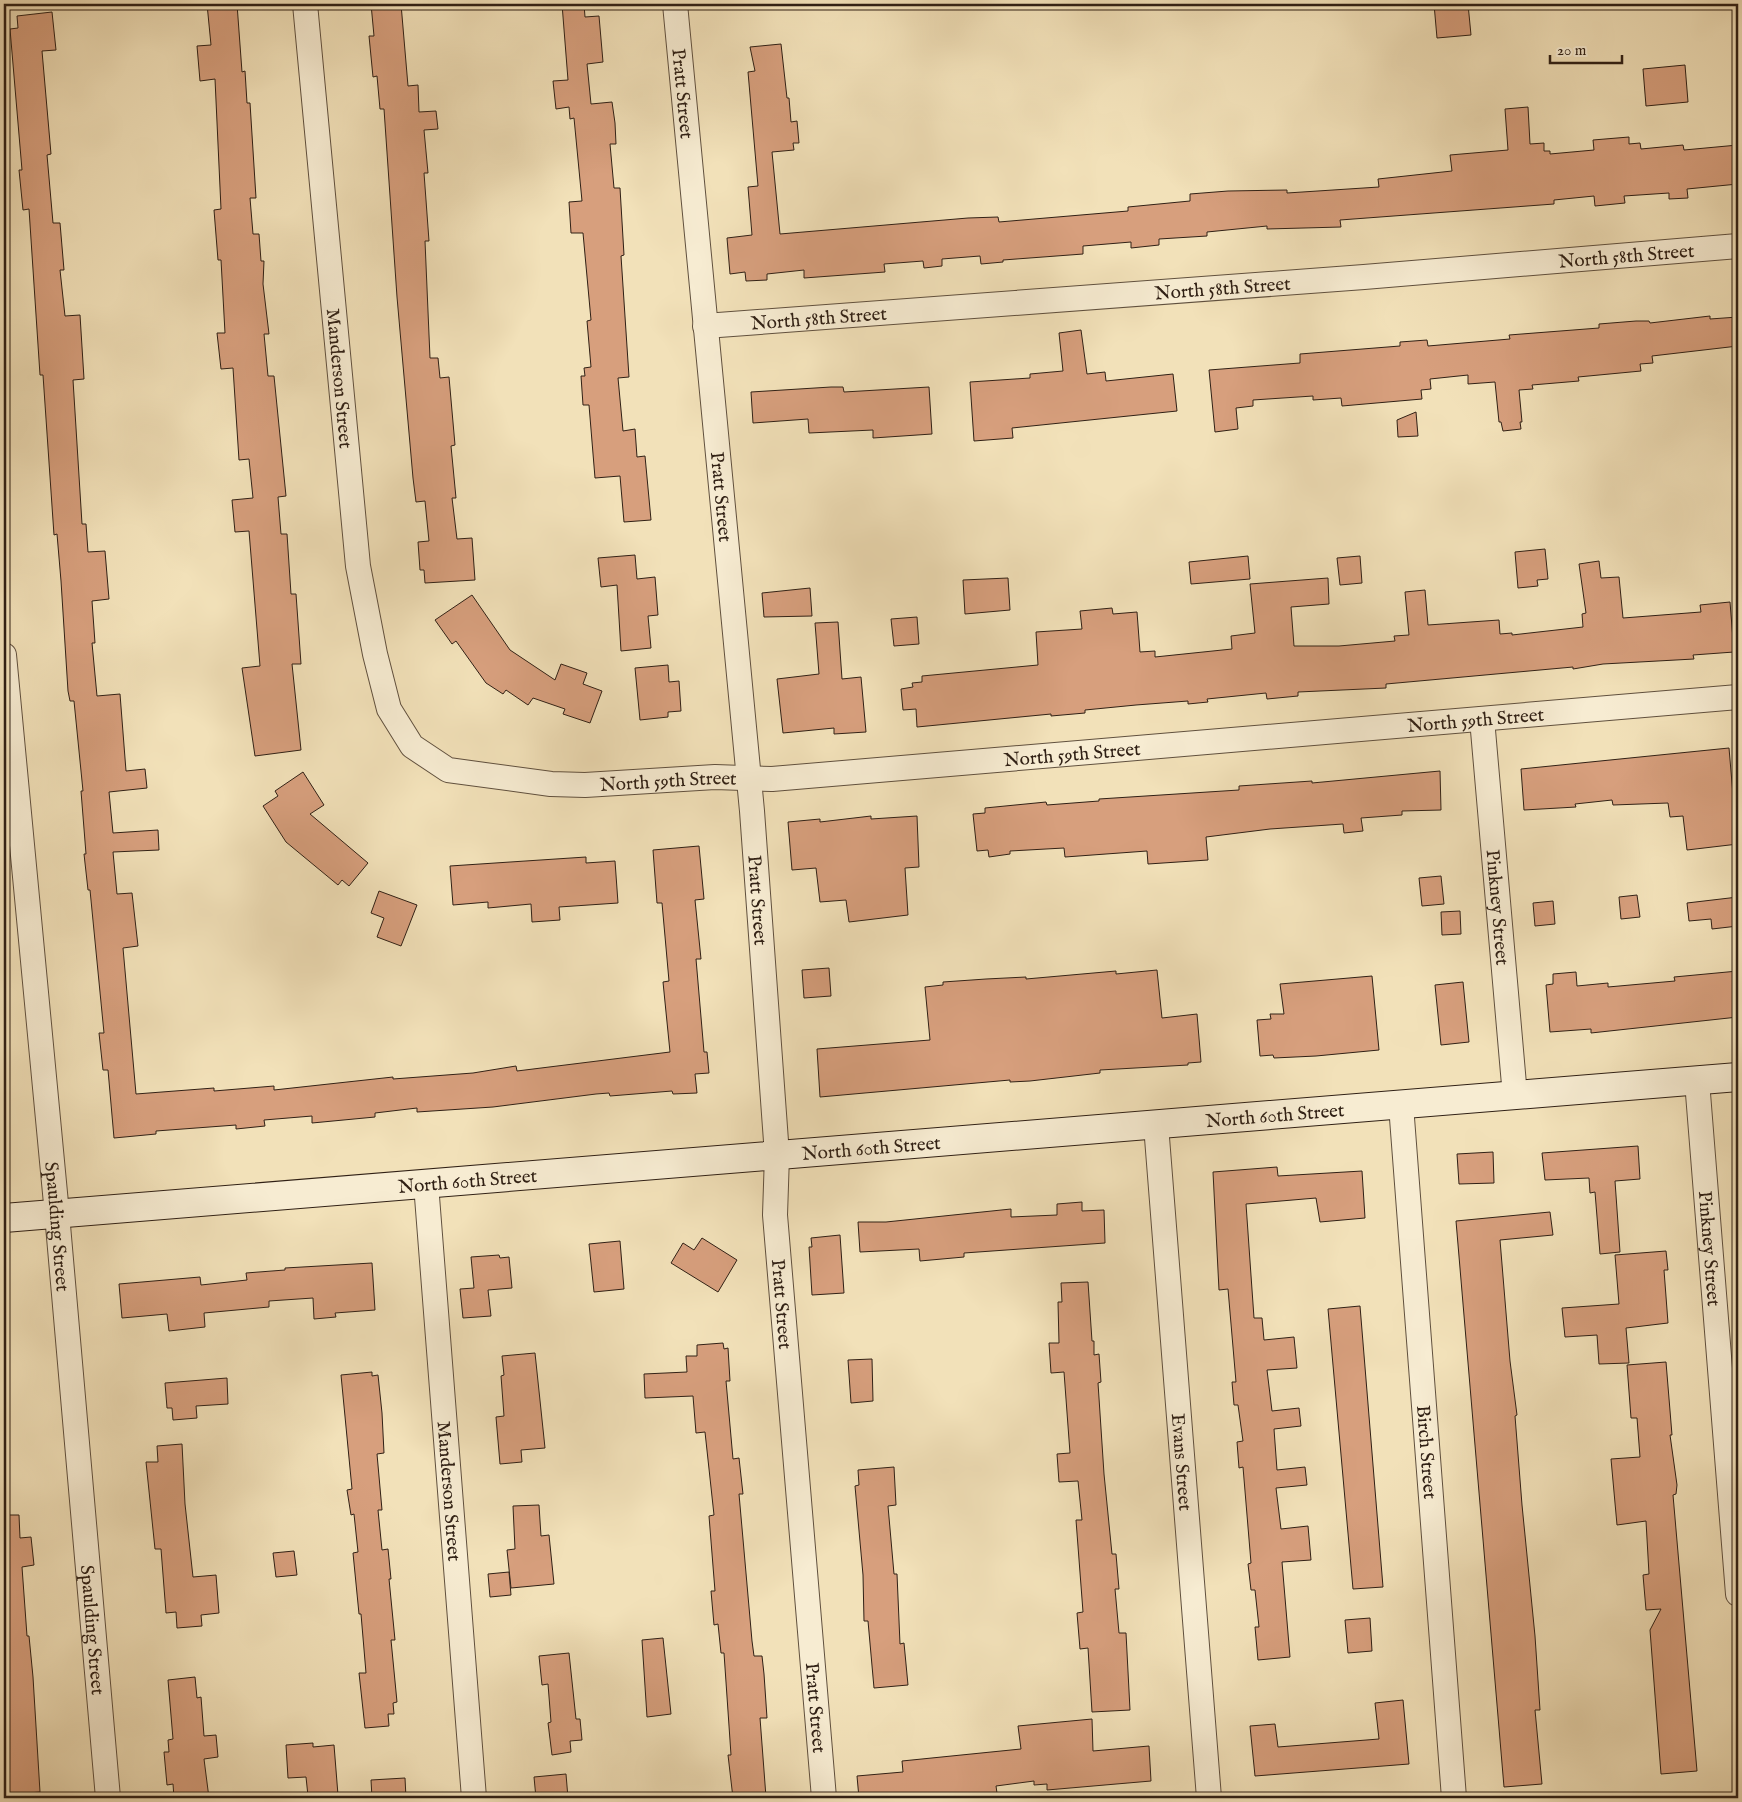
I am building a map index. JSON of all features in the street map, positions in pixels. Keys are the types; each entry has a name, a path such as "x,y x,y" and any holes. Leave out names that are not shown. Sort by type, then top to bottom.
{"main road":[{"name":"North 60th Street","path":"4,1218 1738,1077"}],"street":[{"name":"Manderson Street","path":"305,4 358,566 375,654 389,709 412,746"},
{"name":"Pratt Street","path":"675,4 747,778 752,811 777,1155 775,1215 824,1798"},
{"name":"North 58th Street","path":"705,326 1364,277 1738,246"},
{"name":"Spaulding Street","path":"4,655 57,1214 108,1798"},
{"name":"North 59th Street","path":"412,746 448,770 551,784 584,785 715,777 772,779 1738,698"},
{"name":"Pinkney Street","path":"1482,719 1515,1096"},
{"name":"Pinkney Street","path":"1697,1081 1738,1594"},
{"name":"Birch Street","path":"1401,1105 1454,1798"},
{"name":"Evans Street","path":"1156,1125 1209,1798"},
{"name":"Manderson Street","path":"426,1184 474,1798"}],"building":[{"path":"207,4 237,4 242,72 245,71 247,103 250,103 256,198 250,198 253,234 259,234 261,261 264,261 263,284 269,334 264,334 268,376 274,376 286,496 278,497 281,534 287,534 291,594 296,594 301,664 292,664 301,750 255,756 242,668 260,666 249,531 235,532 232,500 253,498 249,459 239,460 233,368 221,369 217,333 225,333 221,260 218,260 214,210 221,209 215,79 200,81 197,46 211,45"},
{"path":"371,4 401,4 408,86 418,85 419,112 436,111 438,129 424,130 428,173 424,173 429,241 425,241 430,358 438,358 440,378 449,377 455,445 451,446 456,498 452,498 457,539 472,538 475,580 425,583 424,570 420,570 418,542 429,541 425,501 416,502 413,478 397,297 384,109 380,109 377,76 373,77 369,36 374,36"},
{"path":"562,4 584,4 585,17 599,16 603,62 587,64 591,104 612,102 615,123 616,144 610,144 614,188 620,188 624,255 621,256 629,377 618,378 623,431 635,429 637,457 645,456 651,520 624,522 620,476 595,478 589,405 583,405 581,376 585,376 584,368 591,367 587,321 591,320 583,233 571,233 569,202 582,201 574,118 570,119 569,107 556,109 553,81 568,80"},
{"path":"1434,4 1468,4 1471,35 1437,38"},
{"path":"52,12 56,50 42,51 51,154 47,155 53,223 60,223 64,270 60,270 65,316 80,315 84,379 73,380 82,524 86,524 88,552 105,551 109,599 92,601 95,643 92,643 97,696 120,694 126,771 145,769 147,788 109,792 113,833 158,830 159,850 113,852 117,894 132,893 138,946 123,948 136,1094 214,1088 214,1091 274,1086 274,1090 393,1077 393,1079 473,1073 516,1066 517,1071 670,1052 663,982 669,981 662,903 657,903 653,850 699,846 704,899 695,900 701,959 696,959 704,1052 707,1052 709,1073 695,1074 697,1093 673,1094 672,1091 610,1096 609,1093 596,1094 493,1107 417,1112 417,1108 375,1113 375,1117 312,1123 312,1116 264,1120 265,1126 236,1129 236,1125 156,1131 156,1134 114,1138 108,1070 103,1070 99,1033 104,1033 90,890 88,890 84,854 86,854 81,791 83,791 74,701 70,701 68,691 61,581 57,534 54,535 43,375 40,375 29,209 23,210 19,170 22,170 10,29 18,28 17,16"},
{"path":"781,44 791,122 797,121 799,143 793,143 794,150 772,152 780,234 968,218 998,217 999,222 1128,211 1128,207 1190,201 1190,194 1228,191 1287,190 1287,193 1379,187 1378,179 1452,171 1450,155 1508,150 1505,109 1528,107 1530,144 1544,143 1544,151 1550,151 1550,154 1594,150 1593,140 1629,137 1629,144 1640,143 1641,149 1683,145 1684,150 1738,145 1738,184 1687,189 1688,198 1669,199 1669,193 1624,196 1625,203 1595,206 1594,196 1554,200 1554,204 1340,220 1341,227 1267,229 1267,226 1207,232 1207,236 1159,239 1159,245 1131,248 1131,242 1083,246 1083,254 1003,260 1003,262 981,264 980,256 942,259 942,266 924,268 923,261 884,264 885,272 804,278 804,270 767,274 767,280 746,281 745,272 730,274 727,238 752,235 748,187 758,186 748,72 755,71 750,47"},
{"path":"1685,65 1688,102 1646,106 1643,69"},
{"path":"1710,316 1710,319 1738,317 1738,346 1652,356 1653,363 1640,364 1641,371 1578,377 1579,381 1532,385 1533,389 1519,390 1521,429 1503,431 1501,422 1499,422 1495,382 1468,384 1468,375 1430,379 1431,389 1421,390 1422,399 1342,406 1341,398 1313,400 1313,396 1253,400 1253,406 1236,408 1238,429 1215,432 1209,370 1300,363 1300,354 1400,346 1400,342 1427,340 1428,346 1510,339 1509,335 1599,328 1599,324 1636,321 1649,321 1650,323"},
{"path":"1081,330 1087,374 1105,372 1106,381 1173,374 1177,411 1012,428 1013,438 974,441 970,382 1030,378 1030,374 1063,371 1059,333"},
{"path":"843,387 844,392 929,387 932,434 873,438 873,430 809,433 808,419 753,423 751,392"},
{"path":"1416,412 1418,436 1398,437 1397,420"},
{"path":"1545,549 1548,579 1537,580 1538,586 1518,588 1515,552"},
{"path":"635,555 637,579 655,577 658,615 648,616 651,648 621,651 617,585 601,587 598,558"},
{"path":"1248,556 1250,579 1191,584 1189,562"},
{"path":"1360,556 1362,583 1340,585 1337,558"},
{"path":"1599,561 1601,578 1619,577 1623,618 1701,612 1700,605 1730,602 1734,652 1693,655 1694,659 1603,664 1573,669 1573,667 1386,684 1386,688 1298,692 1298,696 1267,699 1266,693 1207,699 1208,702 1188,704 1188,701 1136,705 1085,710 1085,713 1051,716 1051,714 917,727 916,709 903,710 901,689 913,687 912,683 922,682 922,676 1038,665 1036,632 1082,629 1080,611 1112,608 1113,614 1137,612 1140,652 1155,651 1155,657 1232,649 1231,636 1255,633 1250,584 1328,578 1329,604 1291,607 1294,646 1339,646 1395,641 1394,636 1409,635 1405,592 1425,590 1428,625 1499,620 1500,634 1512,633 1512,635 1583,627 1582,614 1586,613 1579,564"},
{"path":"1008,578 1010,610 965,614 963,580"},
{"path":"810,588 812,616 764,617 762,593"},
{"path":"472,595 510,650 555,680 561,664 587,673 583,684 602,691 590,723 563,714 565,709 533,698 528,705 506,690 503,694 486,683 456,641 452,644 435,620"},
{"path":"917,617 919,644 894,646 891,619"},
{"path":"838,622 842,679 861,677 866,732 834,734 834,728 783,733 777,679 819,674 815,623"},
{"path":"668,665 669,682 679,681 681,711 668,712 668,717 640,720 635,668"},
{"path":"1729,748 1735,818 1738,818 1738,844 1687,850 1683,816 1670,817 1668,803 1613,805 1612,800 1575,804 1576,807 1524,810 1521,769"},
{"path":"1440,771 1441,810 1402,811 1402,815 1361,818 1363,831 1344,833 1343,824 1270,829 1206,837 1208,860 1148,864 1147,851 1065,857 1064,848 1010,851 1010,854 989,857 988,850 977,851 973,814 985,813 985,808 1046,802 1047,805 1099,801 1099,799 1239,790 1239,786 1312,781 1312,783"},
{"path":"303,772 324,805 310,814 368,863 349,886 342,880 338,885 286,842 263,806 278,796 275,791"},
{"path":"871,816 871,819 917,816 919,867 905,868 908,915 849,922 846,900 820,902 816,868 792,870 788,822 820,819 820,822"},
{"path":"586,857 586,863 615,861 618,903 559,907 560,920 532,922 531,904 488,908 488,902 453,905 450,866"},
{"path":"1441,876 1444,904 1422,906 1419,878"},
{"path":"379,891 417,905 401,946 377,937 384,918 371,913"},
{"path":"1637,895 1640,917 1621,919 1619,897"},
{"path":"1738,897 1738,926 1712,929 1711,919 1689,921 1687,903"},
{"path":"1553,901 1555,924 1535,926 1533,903"},
{"path":"1460,911 1461,934 1442,935 1441,912"},
{"path":"829,968 831,996 804,998 802,970"},
{"path":"1157,970 1162,1018 1197,1014 1201,1062 1188,1063 1188,1065 1100,1070 1100,1073 1030,1081 1010,1082 1010,1080 820,1097 817,1049 930,1040 925,987 943,985 943,982 1026,977 1026,979 1116,971 1116,974"},
{"path":"1738,971 1738,1017 1591,1033 1591,1029 1550,1032 1546,985 1553,984 1553,974 1576,972 1577,986 1608,983 1608,987 1675,981 1674,977"},
{"path":"1372,976 1379,1050 1316,1056 1274,1058 1273,1055 1260,1056 1257,1020 1271,1019 1270,1014 1284,1014 1280,984"},
{"path":"1463,982 1469,1042 1441,1045 1435,985"},
{"path":"1638,1146 1640,1179 1615,1181 1620,1252 1600,1254 1595,1192 1590,1193 1589,1178 1545,1180 1542,1153"},
{"path":"1493,1152 1494,1183 1459,1184 1457,1154"},
{"path":"1277,1167 1278,1176 1362,1171 1365,1218 1320,1222 1316,1198 1246,1204 1254,1318 1262,1318 1264,1340 1294,1337 1297,1368 1267,1370 1272,1411 1299,1408 1301,1426 1274,1429 1277,1470 1305,1467 1307,1485 1276,1488 1281,1529 1308,1526 1311,1560 1282,1562 1290,1657 1258,1660 1255,1627 1259,1627 1255,1590 1251,1590 1248,1564 1251,1563 1243,1467 1239,1468 1237,1442 1243,1441 1238,1405 1234,1405 1232,1382 1236,1382 1228,1289 1219,1290 1213,1172"},
{"path":"1082,1202 1082,1211 1104,1210 1105,1243 964,1253 964,1257 920,1261 919,1249 860,1252 858,1222 886,1222 1011,1209 1011,1217 1057,1215 1057,1204"},
{"path":"1550,1212 1553,1235 1500,1240 1510,1361 1517,1415 1515,1416 1522,1505 1535,1636 1540,1710 1535,1710 1542,1784 1504,1787 1456,1221"},
{"path":"840,1235 844,1293 812,1295 809,1247 812,1247 811,1238"},
{"path":"702,1238 737,1260 718,1292 671,1263 683,1243 694,1250"},
{"path":"620,1241 624,1289 594,1292 589,1244"},
{"path":"1666,1251 1668,1270 1664,1270 1668,1323 1626,1328 1629,1363 1599,1364 1597,1335 1565,1337 1562,1308 1619,1304 1615,1255"},
{"path":"499,1255 500,1258 509,1257 512,1288 488,1290 491,1316 463,1318 460,1289 474,1288 471,1257"},
{"path":"372,1263 375,1310 335,1313 336,1317 314,1319 313,1298 269,1301 269,1307 204,1313 205,1327 169,1331 167,1314 122,1318 119,1284 200,1277 201,1285 247,1280 246,1273 285,1270 285,1268"},
{"path":"1088,1282 1094,1355 1099,1354 1101,1382 1098,1383 1104,1474 1112,1554 1116,1554 1119,1589 1115,1589 1119,1633 1126,1633 1130,1710 1092,1712 1088,1648 1080,1649 1077,1613 1083,1612 1076,1520 1082,1520 1078,1481 1059,1482 1057,1454 1070,1453 1064,1372 1051,1373 1049,1343 1059,1343 1058,1302 1062,1302 1061,1283"},
{"path":"1360,1306 1383,1587 1353,1589 1328,1309"},
{"path":"723,1343 724,1349 728,1348 730,1381 726,1381 733,1459 739,1458 743,1494 739,1494 752,1641 754,1656 762,1656 764,1674 767,1718 760,1718 766,1797 733,1798 728,1755 731,1755 724,1653 721,1653 718,1624 714,1625 711,1591 715,1591 709,1516 714,1515 705,1432 696,1433 693,1396 645,1398 644,1374 687,1372 686,1356 697,1356 697,1345"},
{"path":"535,1353 545,1448 521,1450 522,1462 500,1464 496,1417 504,1416 501,1376 504,1375 502,1356"},
{"path":"872,1359 873,1401 851,1403 848,1360"},
{"path":"1666,1362 1672,1435 1670,1435 1677,1485 1676,1494 1673,1495 1697,1771 1661,1774 1650,1630 1661,1609 1646,1610 1643,1575 1649,1574 1646,1521 1617,1525 1611,1459 1640,1457 1637,1418 1631,1418 1627,1365"},
{"path":"372,1372 372,1376 378,1375 382,1413 384,1453 377,1454 382,1510 378,1510 382,1550 388,1549 391,1579 389,1579 395,1640 391,1640 397,1702 393,1703 394,1714 388,1714 389,1726 365,1728 359,1673 366,1673 353,1553 358,1552 354,1514 351,1515 347,1490 352,1489 341,1375"},
{"path":"227,1378 228,1404 196,1406 197,1418 173,1420 172,1408 167,1408 165,1383"},
{"path":"182,1444 185,1504 193,1577 216,1575 219,1613 201,1615 202,1626 177,1628 176,1612 166,1613 161,1549 155,1549 146,1462 158,1462 157,1446"},
{"path":"894,1467 896,1505 888,1506 894,1574 897,1574 900,1644 904,1643 908,1685 874,1688 868,1621 864,1621 863,1575 855,1486 859,1485 858,1470"},
{"path":"539,1505 541,1536 549,1535 554,1584 511,1588 507,1550 515,1549 513,1506"},
{"path":"4,1515 19,1515 20,1538 31,1537 34,1565 22,1567 27,1636 29,1636 33,1677 40,1792 4,1795"},
{"path":"294,1551 297,1575 276,1577 273,1553"},
{"path":"509,1572 511,1595 490,1597 488,1574"},
{"path":"1370,1618 1372,1651 1348,1653 1345,1620"},
{"path":"663,1638 671,1714 647,1717 642,1640"},
{"path":"569,1653 576,1719 580,1719 582,1740 570,1741 571,1752 552,1755 548,1723 551,1722 548,1684 542,1685 539,1656"},
{"path":"195,1677 197,1698 201,1697 204,1736 216,1735 218,1757 204,1759 209,1798 174,1798 173,1784 167,1785 164,1752 169,1752 168,1740 173,1739 168,1680"},
{"path":"1403,1700 1409,1764 1255,1776 1250,1726 1275,1724 1278,1747 1379,1739 1375,1703"},
{"path":"1092,1719 1093,1751 1149,1746 1151,1781 1047,1790 1047,1784 1034,1785 1034,1781 996,1786 997,1793 950,1798 859,1798 857,1776 903,1772 902,1761 1021,1749 1018,1726"},
{"path":"313,1743 313,1747 334,1745 338,1795 308,1796 306,1777 288,1778 286,1745"},
{"path":"566,1774 568,1798 536,1798 534,1777"},
{"path":"405,1778 406,1798 372,1798 371,1780"}]}
